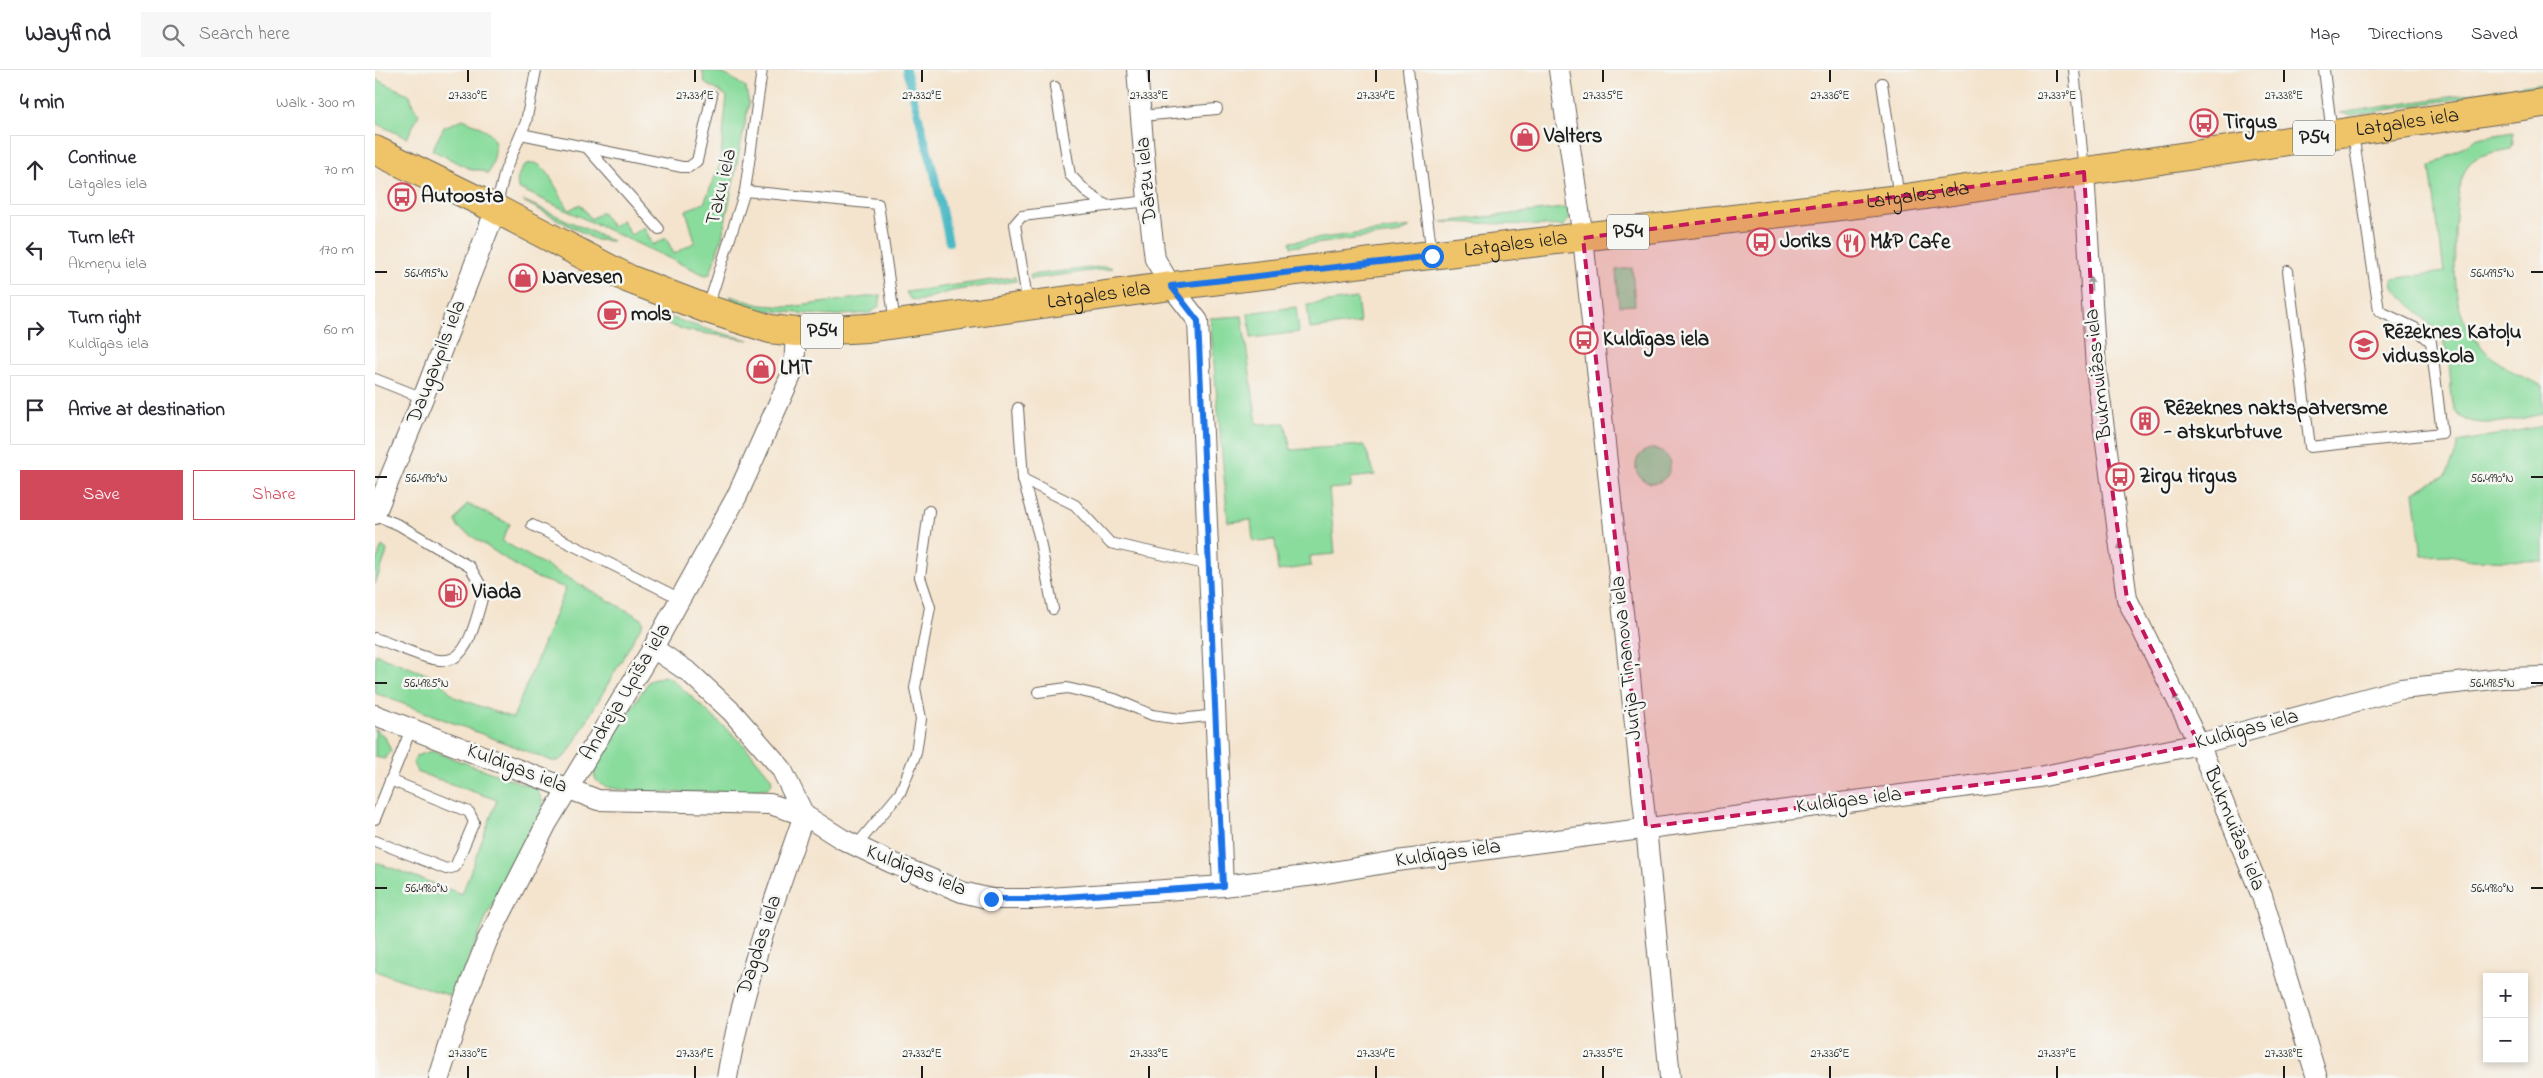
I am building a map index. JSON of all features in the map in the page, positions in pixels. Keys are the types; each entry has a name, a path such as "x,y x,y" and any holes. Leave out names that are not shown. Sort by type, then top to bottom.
{"main road":[{"name":"Latgales iela","path":"375,150 496,208 629,279 707,310 770,329 796,332 895,324 1171,286 1899,199 2543,103"}],"street":[{"name":"Dārzu iela","path":"1137,70 1155,259 1171,286 1198,321 1223,886"},
{"name":"Jurija Tiņanova iela","path":"1559,70 1583,238 1646,827 1670,1078"},
{"name":"Bukmuižas iela","path":"2084,172 2096,369 2127,599 2199,744 2262,896 2310,1077"},
{"name":"Daugavpils iela","path":"375,515 423,398 496,208"},
{"name":"Andreja Upīša iela","path":"439,1078 462,1005 487,941 567,788 653,648 737,496 794,369 796,332"},
{"path":"653,648 690,673 732,712 781,768 805,815"},
{"name":"Kuldīgas iela","path":"375,715 598,800 770,804 805,815 856,846 962,892 991,899 1035,899 1223,886 1315,875 1397,861 1646,827 2039,777 2199,744 2401,689 2503,678 2543,677"},
{"name":"Dagdas iela","path":"727,1078 740,1008 762,935 805,815"}],"lane":[{"path":"496,208 500,186 526,122 535,70"},
{"name":"Taku iela","path":"707,310 745,191 762,70"},
{"path":"1408,70 1432,256"},
{"path":"2074,70 2084,172"},
{"path":"2288,270 2310,447 2442,434 2431,342 2415,328 2379,311 2342,133 2324,70"},
{"path":"1882,83 1899,199"},
{"path":"1055,87 1070,175 1089,194 1107,206"},
{"path":"521,134 589,150 682,168 689,167 697,161 712,95"},
{"path":"1141,116 1217,109"},
{"path":"589,150 659,230"},
{"path":"745,191 879,204 895,324"},
{"path":"1028,306 1015,224 1022,216 1148,201"},
{"path":"375,380 423,398"},
{"path":"1018,408 1023,479 1039,536 1053,609"},
{"path":"1023,479 1075,505 1110,543 1210,565"},
{"path":"856,846 899,792 916,753 921,719 915,688 930,607 920,577 929,511"},
{"path":"375,515 399,525 470,567 484,592 467,646 455,659 439,662 375,638"},
{"path":"532,525 681,599"},
{"path":"1039,692 1067,688 1115,699 1151,715 1180,719 1216,715"},
{"path":"375,819 411,728"},
{"path":"375,841 446,869 455,867 473,822 469,812 390,780"}],"highlighted area":[{"path":"2084,172 2096,369 2127,599 2199,744 2039,777 1646,827 1583,238"}],"green space":[{"path":"702,70 714,71 725,75 746,88 749,104 722,237 710,274 705,275 518,188 519,175 526,164 536,163 546,170 569,210 580,204 591,219 602,212 612,227 622,220 631,235 644,227 653,245 666,238 674,254 695,242 686,210 704,203 720,165 727,96 705,83"},
{"path":"375,79 410,95 413,106 419,114 407,138 375,123"},
{"path":"2543,83 2543,86 2352,115 2340,113"},
{"path":"463,119 483,128 493,139 495,153 488,174 482,170 472,170 432,150 444,127"},
{"path":"2513,132 2511,149 2478,157 2469,164 2463,174 2459,190 2455,230 2456,290 2464,320 2480,345 2504,366 2543,386 2543,414 2507,421 2479,423 2467,420 2458,414 2453,404 2447,350 2444,343 2428,323 2393,287 2392,279 2444,272 2430,167 2478,138"},
{"path":"523,201 527,202 612,241 596,240"},
{"path":"1572,207 1571,217 1563,226 1442,222"},
{"path":"1411,227 1400,233 1291,247 1290,242"},
{"path":"1107,266 1113,268 1031,279 1030,275"},
{"path":"1632,268 1635,305 1619,306 1616,270"},
{"path":"1015,277 1016,281 952,291 918,301 910,299 906,292"},
{"path":"881,295 879,306 870,313 829,316 755,309 732,300 730,296 760,305 790,307"},
{"path":"1357,298 1360,323 1310,329 1307,305"},
{"path":"1296,307 1299,332 1251,338 1248,313"},
{"path":"660,314 749,340 689,331 656,321"},
{"path":"1242,316 1257,424 1285,423 1291,450 1364,445 1375,475 1351,478 1351,487 1329,489 1335,554 1310,556 1311,566 1278,571 1275,540 1253,541 1251,520 1228,522 1210,318"},
{"path":"2543,426 2543,561 2471,560 2451,555 2422,556 2414,492 2446,475 2458,448 2458,442"},
{"path":"1653,449 1665,454 1670,466 1665,478 1653,483 1641,478 1636,466 1641,454"},
{"path":"467,504 510,524 502,541 642,619 643,623 567,755 558,761 552,761 375,693 375,654 439,679 454,697 513,718 566,588 539,579 521,569 458,527 455,521"},
{"path":"382,546 387,550 375,584 375,565"},
{"path":"664,676 673,680 745,746 771,778 772,784 768,788 750,791 647,792 609,787 597,781 594,773 597,762 649,681"},
{"path":"375,729 385,737 391,751 385,759 375,757"},
{"path":"432,751 537,789 543,802 543,810 488,913 454,997 375,971 375,862 462,894 497,800 417,772 413,763 416,756"}],"waterway":[{"path":"906,70 934,173 949,242"}],"place":[{"name":"Tirgus","path":"2204,123"},
{"name":"Valters","path":"1525,137"},
{"name":"Autoosta","path":"402,197"},
{"name":"Joriks","path":"1761,242"},
{"name":"M&P Cafe","path":"1851,243"},
{"name":"Narvesen","path":"523,278"},
{"name":"mols","path":"612,315"},
{"name":"Kuldīgas iela","path":"1584,340"},
{"name":"Rēzeknes Katoļu vidusskola","path":"2364,345"},
{"name":"LMT","path":"761,369"},
{"name":"Rēzeknes naktspatversme - atskurbtuve","path":"2145,421"},
{"name":"Zirgu tirgus","path":"2120,477"},
{"name":"Viada","path":"453,593"}],"route":[{"path":"991,899 1035,899 1223,886 1204,421 1198,321 1171,286 1432,256"}]}
